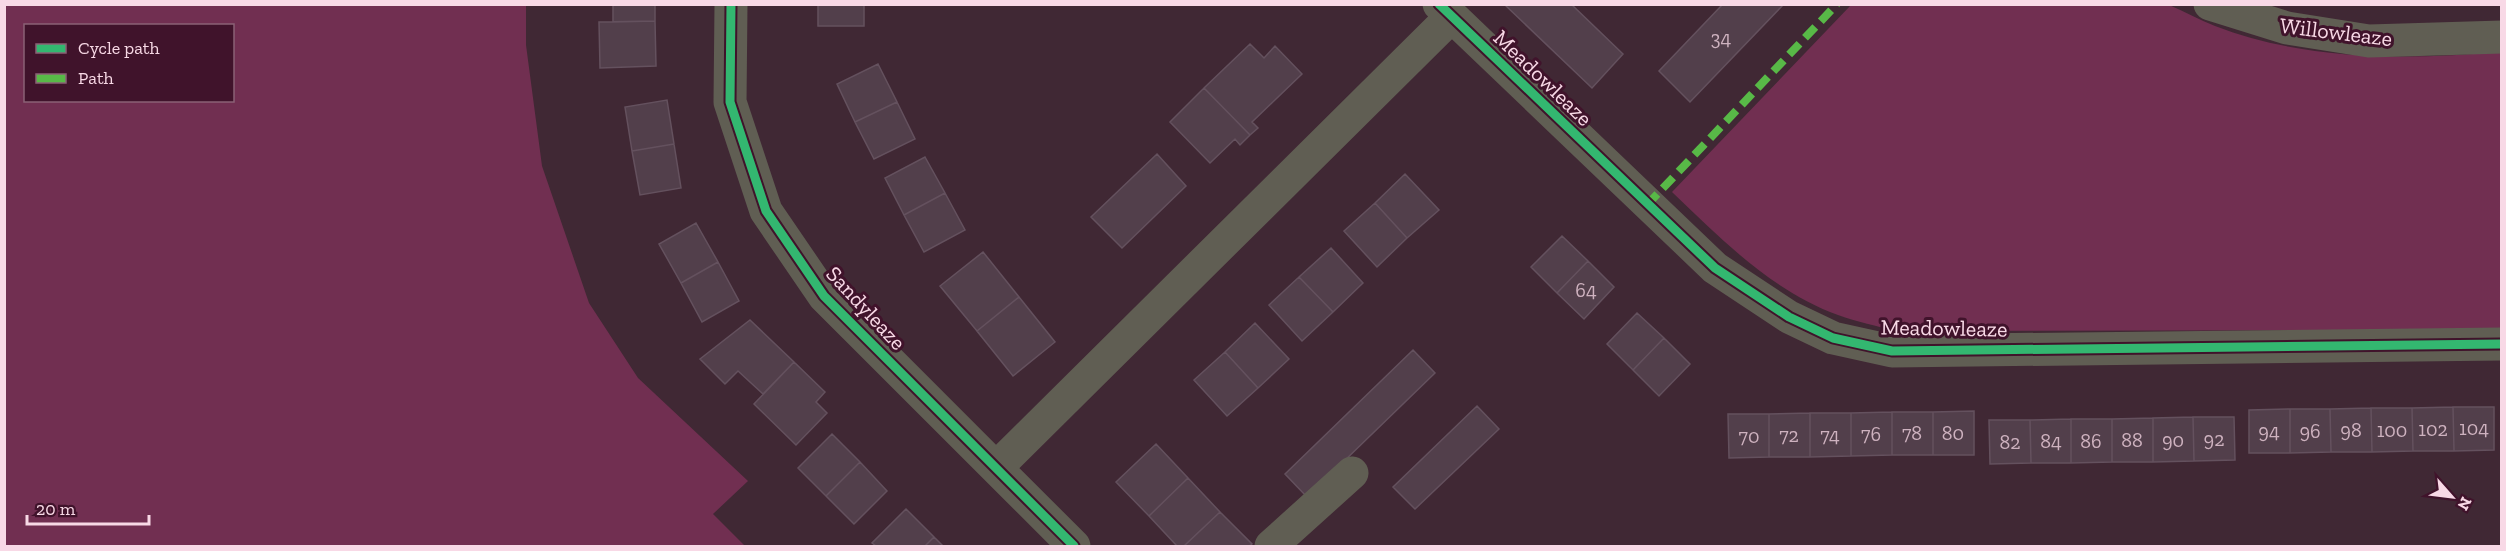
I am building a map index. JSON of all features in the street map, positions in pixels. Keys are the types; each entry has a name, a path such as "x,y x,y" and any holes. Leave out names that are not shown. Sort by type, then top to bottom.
{"street":[{"name":"Sandyleaze","path":"731,4 730,102 766,211 824,296 1074,546"},
{"name":"Willowleaze","path":"2210,4 2287,28 2369,41 2502,37"},
{"path":"996,468 1445,11"},
{"name":"Meadowleaze","path":"1445,11 1715,268 1789,317 1833,338 1892,351 2502,344"},
{"path":"1271,546 1352,473"}],"shaded area":[{"path":"4,5 526,5 526,45 542,166 589,303 638,378 748,481 713,514 745,546 5,546"},
{"path":"1851,5 2169,5 2209,24 2249,37 2320,52 2392,57 2501,52 2501,330 1896,331 1860,322 1814,305 1791,292 1749,262 1672,192"}],"building":[{"path":"613,4 655,4 655,21 613,22"},
{"path":"818,4 864,4 864,26 818,26"},
{"path":"1504,4 1571,4 1623,54 1592,88"},
{"path":"1723,4 1784,4 1690,102 1659,71"},
{"path":"655,21 656,66 600,68 599,22"},
{"path":"1250,44 1264,58 1275,46 1302,74 1252,122 1258,128 1250,135 1204,88"},
{"path":"878,64 897,102 855,122 837,84"},
{"path":"1204,88 1250,135 1240,145 1235,139 1210,163 1170,122"},
{"path":"667,100 674,144 632,151 625,107"},
{"path":"897,102 915,139 874,159 855,122"},
{"path":"674,144 681,188 640,195 632,151"},
{"path":"1157,154 1186,186 1122,248 1091,217"},
{"path":"925,157 945,193 904,215 885,178"},
{"path":"1405,174 1439,210 1407,238 1375,203"},
{"path":"945,193 965,230 924,252 904,215"},
{"path":"1375,203 1407,238 1377,267 1344,231"},
{"path":"696,223 718,262 681,283 659,244"},
{"path":"1562,236 1588,261 1557,293 1531,267"},
{"path":"1331,248 1363,283 1333,312 1299,277"},
{"path":"983,252 1019,297 977,331 940,286"},
{"path":"1588,261 1614,287 1584,319 1557,293"},
{"path":"718,262 739,301 702,322 681,283"},
{"path":"1299,277 1333,312 1302,341 1269,305"},
{"path":"1019,297 1055,342 1013,376 977,331"},
{"path":"1637,313 1664,338 1633,370 1607,344"},
{"path":"750,320 794,362 763,394 738,371 725,384 700,359"},
{"path":"1255,323 1289,359 1258,388 1225,352"},
{"path":"1664,338 1690,364 1659,396 1633,370"},
{"path":"1413,350 1435,373 1307,497 1285,474"},
{"path":"1225,352 1258,388 1227,416 1194,380"},
{"path":"794,362 825,392 816,402 827,413 796,445 754,404"},
{"path":"1477,406 1499,429 1415,509 1393,487"},
{"path":"2453,407 2454,451 2413,451 2412,408"},
{"path":"2453,407 2494,407 2494,450 2454,451"},
{"path":"2371,408 2412,408 2413,451 2372,452"},
{"path":"2371,408 2372,452 2331,452 2330,409"},
{"path":"2290,409 2290,453 2249,453 2249,410"},
{"path":"2290,409 2330,409 2331,452 2290,453"},
{"path":"1974,411 1974,455 1933,455 1933,412"},
{"path":"1892,412 1892,455 1851,456 1851,413"},
{"path":"1892,412 1933,412 1933,455 1892,455"},
{"path":"1810,413 1810,457 1769,457 1769,414"},
{"path":"1810,413 1851,413 1851,456 1810,457"},
{"path":"1728,414 1769,414 1769,457 1729,458"},
{"path":"2193,417 2194,461 2153,462 2153,418"},
{"path":"2193,417 2234,417 2235,460 2194,461"},
{"path":"2153,418 2153,462 2112,462 2112,419"},
{"path":"2071,419 2071,463 2031,463 2030,420"},
{"path":"2071,419 2112,419 2112,462 2071,463"},
{"path":"1989,420 2030,420 2031,463 1990,464"},
{"path":"832,434 860,462 826,496 798,468"},
{"path":"1156,444 1188,478 1149,516 1116,482"},
{"path":"860,462 887,491 854,524 826,496"},
{"path":"1188,478 1220,512 1184,546 1177,546 1149,516"},
{"path":"906,509 934,537 925,546 876,546 872,543"},
{"path":"1220,512 1252,544 1249,546 1184,546"},
{"path":"934,537 943,546 925,546"}],"marked path":[{"path":"1647,205 1837,4"}],"cycle path":[{"path":"731,4 730,102 766,211 824,296 1074,546"},
{"path":"1439,4 1715,268 1789,317 1833,338 1892,351 2502,344"}]}
